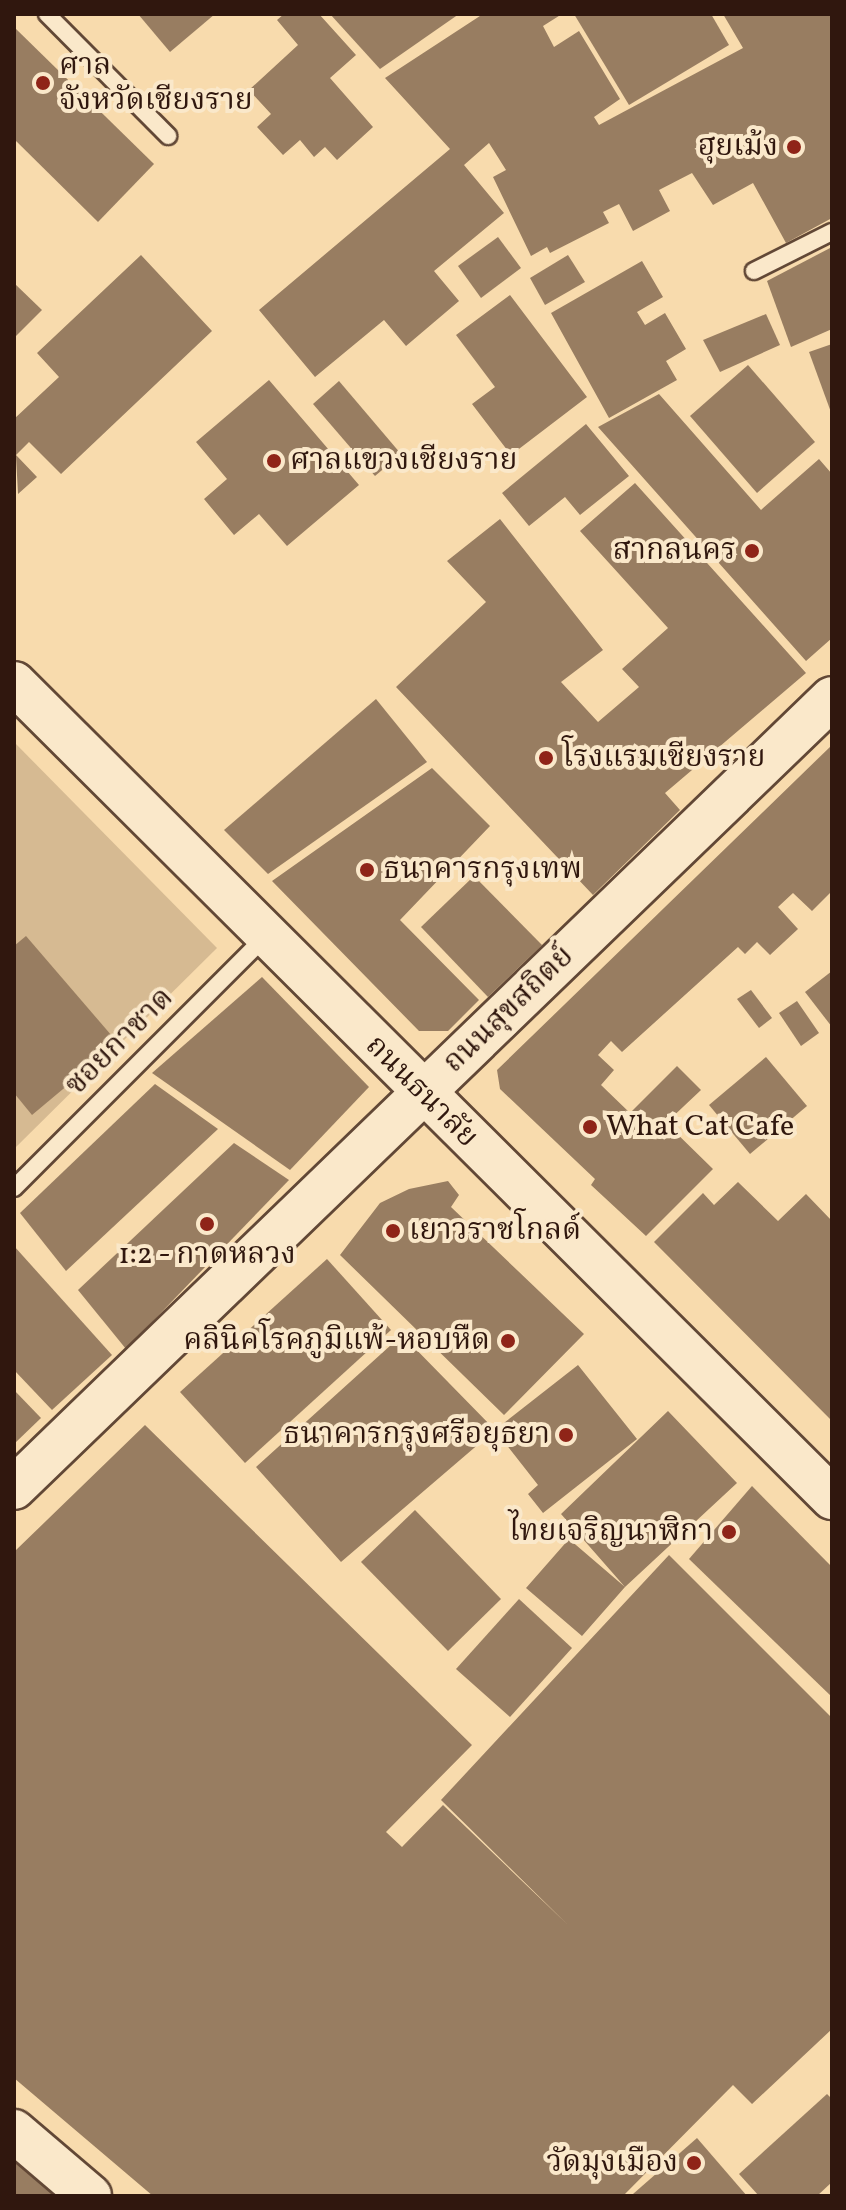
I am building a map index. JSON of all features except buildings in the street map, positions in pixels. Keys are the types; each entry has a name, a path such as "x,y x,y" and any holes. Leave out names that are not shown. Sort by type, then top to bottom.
{"street":[{"name":"ถนนธนาลัย","path":"14,683 423,1094 832,1498"},
{"name":"ถนนสุขสถิตย์","path":"14,1488 832,698"},
{"path":"14,2131 90,2196"}],"lane":[{"path":"47,14 168,136"},
{"path":"754,271 832,232"},
{"name":"ซอยกาชาด","path":"14,1188 266,936"}],"shaded area":[{"path":"14,742 217,948 14,1149"}],"place":[{"name":"ศาล จังหวัดเชียงราย","path":"43,83"},
{"name":"ฮุยเม้ง","path":"794,147"},
{"name":"ศาลแขวงเชียงราย","path":"274,461"},
{"name":"สากลนคร","path":"752,551"},
{"name":"โรงแรมเชียงราย","path":"546,758"},
{"name":"ธนาคารกรุงเทพ","path":"367,870"},
{"name":"What Cat Cafe","path":"590,1127"},
{"name":"1:2 - กาดหลวง","path":"207,1224"},
{"name":"เยาวราชโกลด์","path":"393,1231"},
{"name":"คลินิคโรคภูมิแพ้-หอบหืด","path":"508,1341"},
{"name":"ธนาคารกรุงศรีอยุธยา","path":"566,1435"},
{"name":"ไทยเจริญนาฬิกา","path":"729,1532"},
{"name":"วัดมุงเมือง","path":"694,2163"}]}
